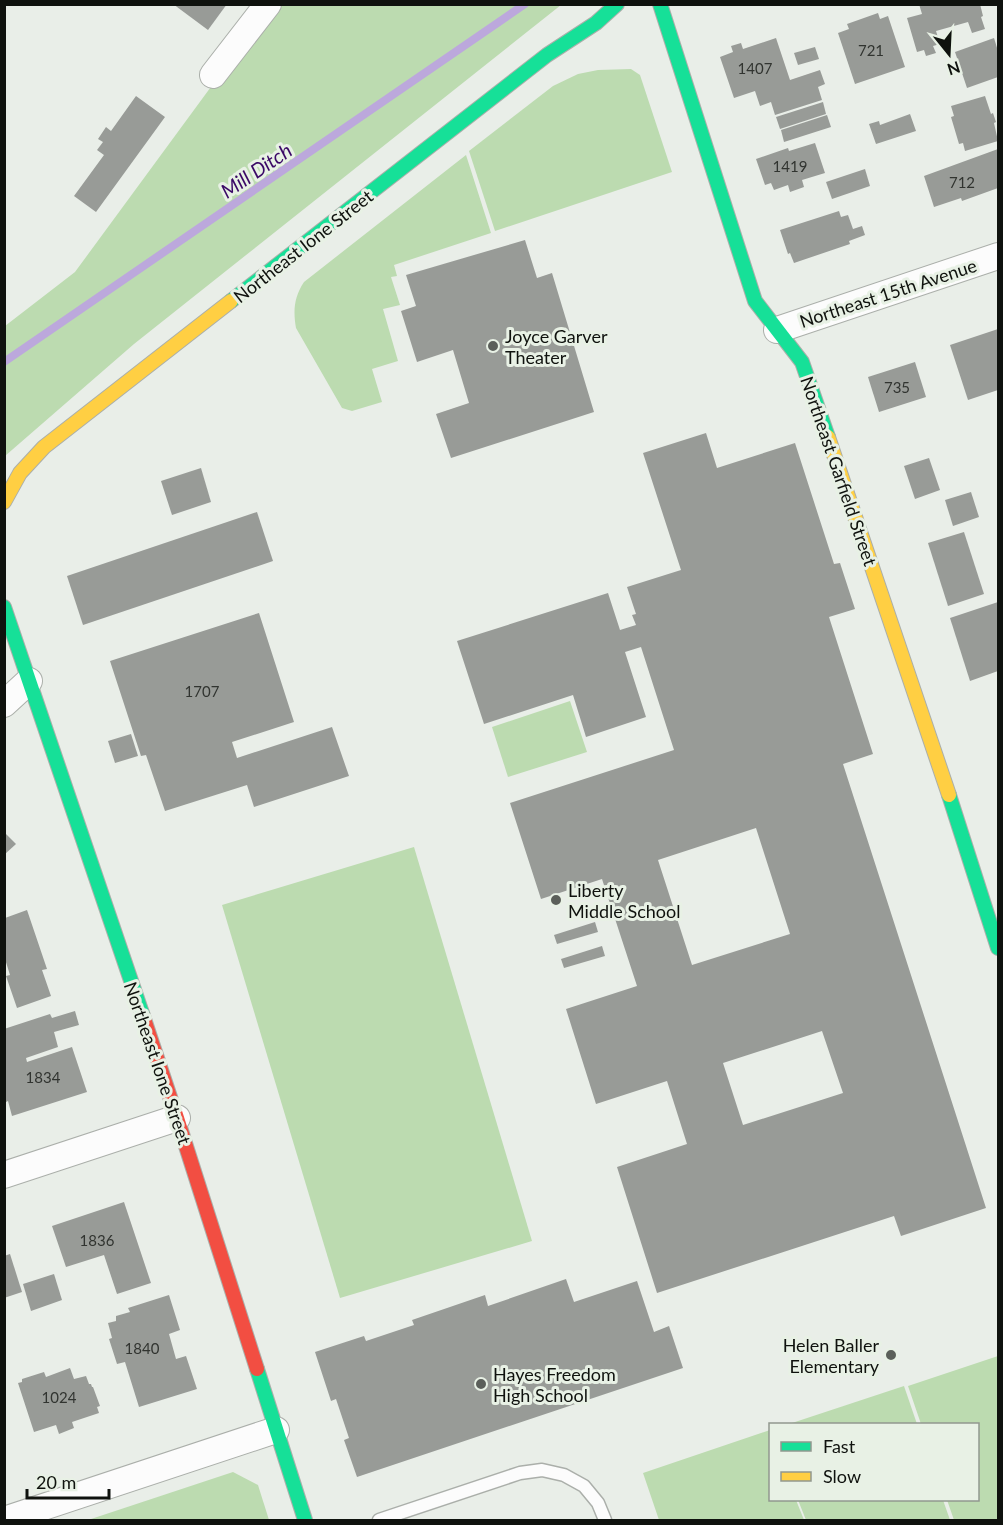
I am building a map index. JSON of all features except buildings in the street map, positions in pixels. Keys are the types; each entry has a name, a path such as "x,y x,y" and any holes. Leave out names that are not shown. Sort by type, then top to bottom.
{"street":[{"path":"213,75 268,4"},
{"name":"Northeast Ione Street","path":"4,502 20,472 44,447 547,55 596,23 617,4"},
{"name":"Northeast Garfield Street","path":"660,4 755,301 802,362 999,948"},
{"name":"Northeast 15th Avenue","path":"777,330 999,256"},
{"name":"Northeast Ione Street","path":"4,607 177,1118 305,1521"},
{"path":"4,704 29,681"},
{"path":"4,1175 177,1118"},
{"path":"4,1520 276,1430"}],"lane":[{"path":"379,1521 520,1473 542,1470 564,1475 584,1486 598,1503 605,1521"}],"green space":[{"path":"271,5 561,5 134,344 5,456 5,326 75,272"},
{"path":"631,69 640,75 672,172 495,231 469,151 553,86 578,74 598,70"},
{"path":"466,155 491,233 394,265 397,276 391,277 400,305 383,309 398,361 372,369 382,402 352,411 342,408 296,328 295,304 298,293 304,282"},
{"path":"570,701 587,752 508,777 492,727"},
{"path":"414,847 532,1241 340,1298 222,905"},
{"path":"998,1356 998,1520 954,1520 947,1501 979,1501 979,1423 921,1423 908,1386"},
{"path":"904,1386 917,1423 792,1423"},
{"path":"769,1430 769,1501 796,1501 804,1520 659,1520 643,1473"},
{"path":"233,1472 258,1485 269,1520 88,1520"},
{"path":"798,1501 943,1501 950,1520 806,1520"}],"waterway":[{"name":"Mill Ditch","path":"4,362 525,4"}],"traffic: fast":[{"path":"231,301 547,55 596,23 617,4"},
{"path":"660,4 755,301 802,362 828,437"},
{"path":"4,607 143,1016"},
{"path":"949,795 998,948"},
{"path":"257,1369 305,1520"}],"traffic: slow":[{"path":"4,502 20,473 44,447 231,301"},
{"path":"828,437 949,795"}],"traffic: jam":[{"path":"143,1016 257,1369"}],"place":[{"name":"Joyce Garver Theater","path":"493,346"},
{"name":"Liberty Middle School","path":"556,900"},
{"name":"Helen Baller Elementary","path":"891,1355"},
{"name":"Hayes Freedom High School","path":"481,1384"}]}
